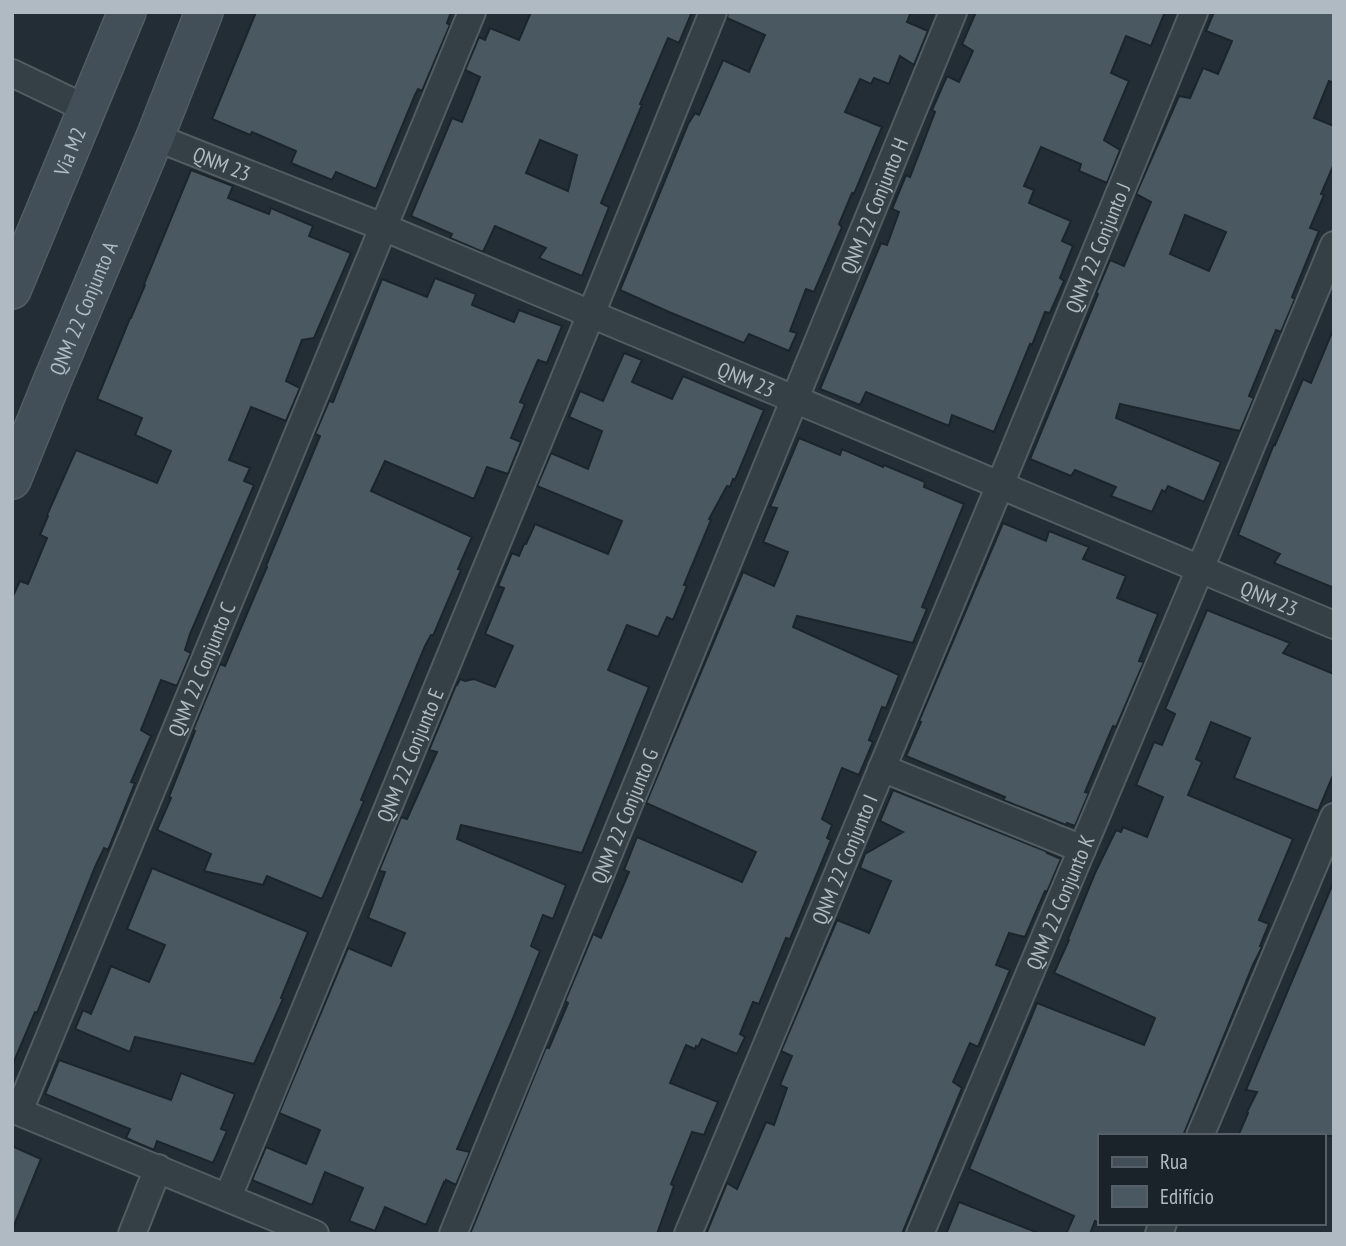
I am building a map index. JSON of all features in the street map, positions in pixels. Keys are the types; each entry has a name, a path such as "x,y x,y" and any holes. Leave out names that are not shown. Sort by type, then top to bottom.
{"main road":[{"name":"Via M2","path":"12,290 127,12"},
{"name":"QNM 22 Conjunto A","path":"12,480 204,12"}],"street":[{"name":"QNM 22 Conjunto C","path":"15,1110 472,12"},
{"name":"QNM 22 Conjunto E","path":"228,1196 713,12"},
{"name":"QNM 22 Conjunto H","path":"796,400 953,12"},
{"name":"QNM 22 Conjunto J","path":"1000,485 1194,12"},
{"path":"12,73 87,109"},
{"name":"QNM 23","path":"155,136 383,227 1334,625"},
{"name":"QNM 22 Conjunto K","path":"920,1234 1334,245"},
{"name":"QNM 22 Conjunto G","path":"453,1234 796,400"},
{"name":"QNM 22 Conjunto I","path":"688,1234 1000,485"},
{"path":"882,768 1082,849"},
{"path":"1201,1134 1334,817"},
{"path":"15,1110 315,1234"},
{"path":"132,1234 158,1168"}],"building":[{"path":"256,12 451,12 447,23 450,25 422,91 418,89 415,95 376,189 336,172 332,180 291,163 296,151 212,119"},
{"path":"531,12 692,12 679,43 668,38 640,104 642,105 601,203 609,207 582,276 539,258 546,248 495,226 483,252 450,238 452,234 411,216 452,118 462,122 480,77 465,70 479,37 485,40 490,28 519,40","holes":["540,140 577,155 568,191 526,173"]},
{"path":"728,12 911,12 907,22 928,31 914,65 900,56 889,84 874,78 871,84 860,79 845,112 882,127 839,224 842,227 814,292 806,289 790,331 797,333 789,351 749,334 744,343 620,290 688,124 695,113 699,115 723,60 749,72 765,35 727,18"},
{"path":"976,12 1165,12 1151,46 1126,36 1111,73 1129,81 1104,140 1120,150 1107,183 1079,171 1081,164 1041,147 1024,186 1034,190 1029,203 1071,221 1062,241 1073,246 1060,278 1064,281 1050,313 1045,312 1032,345 1030,344 994,432 952,415 949,426 866,392 860,405 820,389 881,243 887,245 899,212 892,209 906,175 910,177 935,112 932,110 947,76 959,82 973,51 962,44"},
{"path":"1214,12 1334,12 1334,83 1329,81 1314,118 1334,126 1334,164 1310,228 1319,231 1281,332 1276,330 1249,396 1254,398 1240,431 1120,404 1116,418 1221,462 1204,502 1168,486 1165,492 1162,490 1152,512 1111,496 1116,487 1075,470 1071,476 1030,459 1110,260 1124,266 1151,202 1136,194 1179,96 1190,98 1203,68 1218,74 1232,41 1206,31","holes":["1185,215 1226,232 1209,271 1170,254"]},
{"path":"191,170 233,186 228,198 269,214 271,208 313,226 309,236 351,253 314,338 302,340 286,381 300,388 286,421 251,407 229,460 250,468 244,481 254,485 190,634 185,650 191,653 177,686 161,680 141,730 151,736 131,782 135,783 108,850 104,848 95,867 37,1013 35,1012 12,1066 12,598 20,581 28,584 47,538 40,535 47,515 76,450 157,483 171,451 135,435 142,418 97,399"},
{"path":"435,278 476,294 472,305 514,322 519,310 562,326 547,363 538,360 520,402 525,404 511,438 521,442 508,474 487,467 474,499 385,461 371,491 472,537 458,569 461,570 433,636 431,635 425,646 322,899 267,876 263,885 204,871 211,854 157,830 171,798 169,797 195,731 193,730 220,664 225,666 267,567 320,436 315,434 329,401 333,402 382,279 427,297"},
{"path":"1333,330 1334,588 1274,563 1280,554 1238,535 1303,379 1311,383"},
{"path":"624,353 642,360 632,382 672,399 683,376 764,410 735,480 733,479 730,487 727,486 709,519 711,520 684,585 687,586 673,620 667,617 658,637 627,625 608,670 649,687 582,853 461,825 457,839 566,885 553,919 543,915 531,946 540,951 457,1149 470,1152 456,1185 446,1180 444,1182 426,1225 385,1207 375,1231 349,1221 363,1188 325,1172 312,1205 252,1180 266,1147 306,1164 320,1130 279,1113 348,948 391,966 405,933 368,918 385,872 379,871 401,817 407,819 437,752 429,750 456,685 460,679 474,679 495,687 513,646 485,634 504,588 498,586 512,553 519,556 535,524 608,554 622,521 537,486 551,453 588,469 602,431 569,417 580,391 603,401"},
{"path":"799,438 840,455 842,449 883,467 884,465 925,482 924,487 964,504 922,607 927,609 913,643 797,616 793,627 899,675 869,740 873,742 859,775 842,768 822,819 832,825 827,838 831,840 790,939 786,938 759,1004 753,1002 740,1034 745,1037 737,1054 702,1039 695,1049 686,1045 670,1083 718,1102 704,1135 692,1132 671,1184 674,1186 657,1234 470,1234 546,1047 549,1048 568,1003 565,1001 593,934 601,938 629,872 624,870 637,837 742,882 756,852 646,803 743,572 774,586 788,552 763,542 777,508 770,507"},
{"path":"1003,523 1046,541 1049,531 1089,547 1083,559 1126,576 1117,598 1158,614 1139,661 1144,662 1085,792 1089,793 1075,826 1066,825 1003,800 1005,797 906,756"},
{"path":"1207,610 1290,643 1283,653 1334,674 1334,773 1318,811 1234,778 1250,738 1211,722 1196,759 1202,762 1188,795 1293,839 1259,920 1269,924 1260,946 1262,947 1184,1134 1098,1134 1098,1222 1095,1221 1090,1234 1066,1234 1074,1216 969,1169 1037,1003 1144,1045 1155,1018 1054,973 1095,873 1116,830 1121,832 1123,827 1147,837 1163,797 1136,785 1154,742 1162,745 1175,714 1165,709"},
{"path":"893,790 1061,859 1025,937 1009,933 996,965 1010,970 978,1047 970,1043 953,1082 962,1088 902,1234 706,1234 727,1183 737,1189 766,1122 774,1125 787,1088 780,1085 792,1056 781,1051 837,920 869,933 891,881 860,868 865,854 903,832 880,821"},
{"path":"152,868 308,932 281,998 283,999 254,1064 135,1037 130,1052 75,1029 83,1010 91,1014 111,966 149,982 165,945 127,929"},
{"path":"1334,881 1334,1136 1239,1134 1257,1092 1246,1090"},
{"path":"59,1060 171,1100 181,1073 235,1094 221,1129 227,1131 213,1163 157,1141 154,1150 126,1138 130,1129 45,1094"},
{"path":"12,1146 41,1159 13,1228 12,1228"},
{"path":"959,1202 1036,1232 1036,1234 946,1234"}]}
